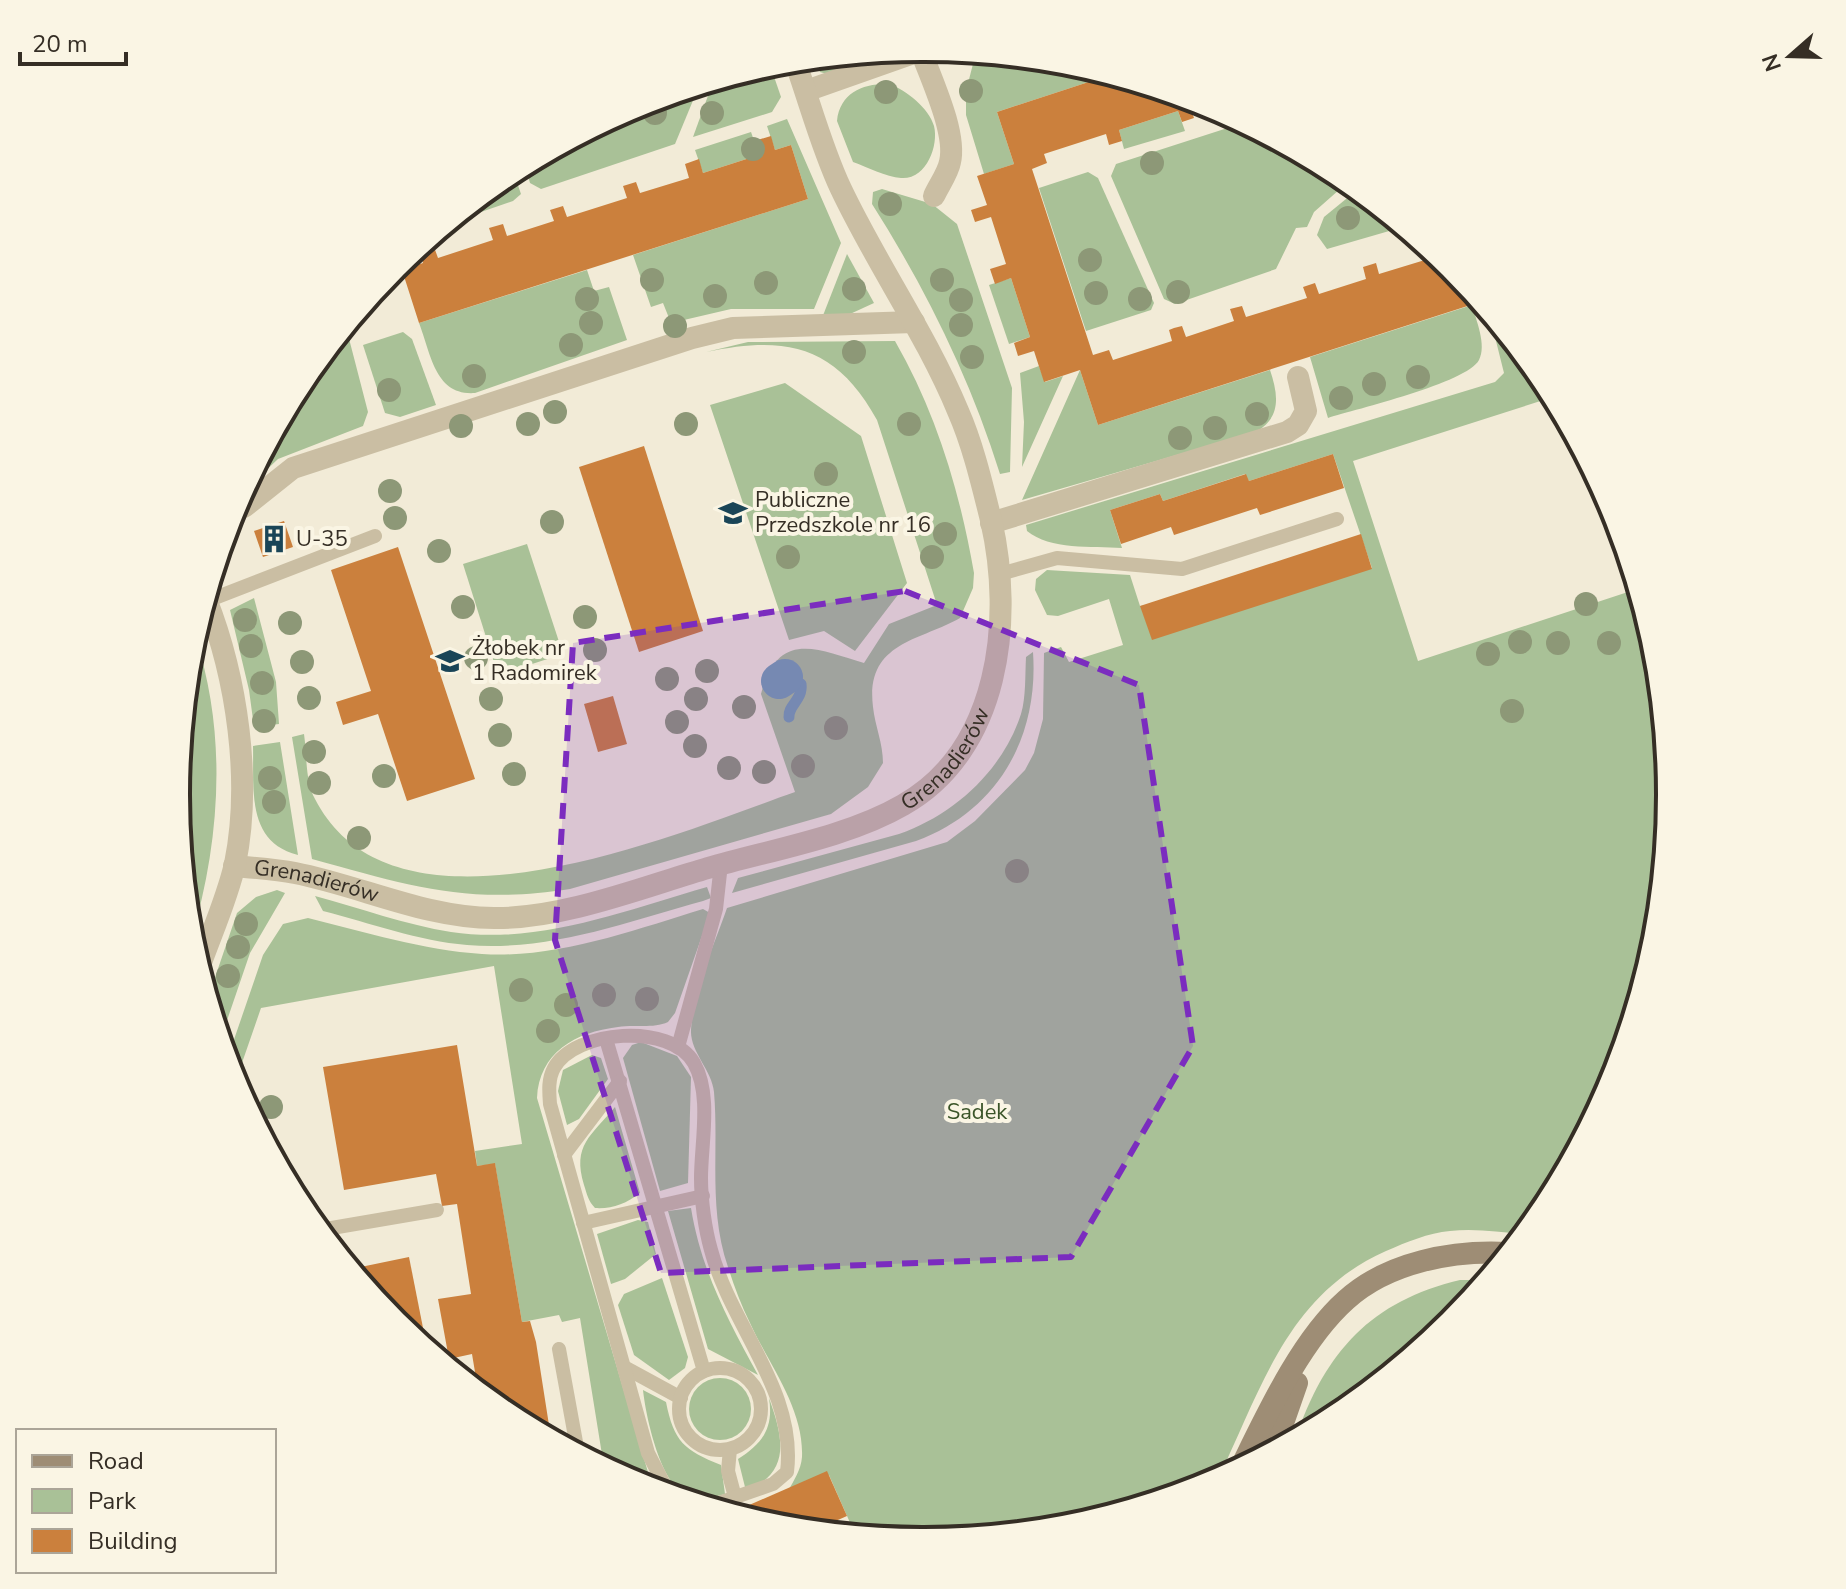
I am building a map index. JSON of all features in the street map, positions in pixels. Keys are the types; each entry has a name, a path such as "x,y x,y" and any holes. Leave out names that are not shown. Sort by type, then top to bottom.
{"main road":[{"path":"1250,1450 1269,1410 1309,1348 1346,1301 1365,1287 1433,1257 1472,1251 1494,1252"},
{"path":"1279,1434 1309,1348"}],"street":[{"path":"928,62 952,153 950,164 934,196"},
{"path":"806,91 885,64"},
{"name":"Grenadierów","path":"234,866 294,873 441,913 494,918 531,915 612,896 871,821 928,790 973,734 988,695 996,658 1000,574 991,523 960,414 914,322 839,186 799,73"},
{"path":"252,500 293,468 692,338 733,328 914,322"},
{"path":"991,523 1287,432 1298,425 1306,411 1298,377"},
{"path":"207,945 234,866 240,826 240,760 224,656 212,619"}],"lane":[{"path":"1000,574 1057,558 1182,569 1337,519"},
{"path":"218,595 375,536"},
{"path":"678,1047 718,900 721,864"},
{"path":"661,1478 648,1453 550,1104 549,1086 554,1069 564,1056 606,1039 645,1035 678,1047 693,1062 701,1082 703,1196 710,1249 728,1301 775,1390 788,1435 787,1472 773,1484 727,1500"},
{"path":"606,1039 704,1371"},
{"path":"564,1155 620,1081"},
{"path":"583,1223 654,1204 703,1196"},
{"path":"333,1228 437,1210"},
{"path":"559,1349 575,1439"},
{"path":"624,1367 681,1398"},
{"path":"731,1369 744,1375 758,1394 760,1419 751,1437 730,1449 712,1450 695,1442 685,1431 679,1415 681,1398 695,1376 704,1371 731,1369"},
{"path":"730,1449 728,1471 735,1497"}],"highlighted area":[{"path":"905,591 1139,685 1193,1046 1071,1257 661,1273 555,940 573,643"}],"green space":[{"path":"973,64 1019,68 1090,82 997,112 1014,164 984,174 966,115 966,91"},
{"path":"849,66 827,74 819,69"},
{"path":"774,77 781,97 772,112 693,137 708,95"},
{"path":"889,84 916,100 934,126 934,143 929,160 924,168 910,177 889,176 853,162 837,121 843,103 855,91 871,85"},
{"path":"694,99 675,144 541,189 530,183 528,177 599,138"},
{"path":"1178,111 1185,131 1124,149 1119,130"},
{"path":"787,119 841,243 814,309 731,309 671,323 663,303 651,307 633,255 808,199 791,145 775,150 767,126"},
{"path":"1226,128 1289,160 1338,191 1314,212 1307,227 1296,228 1276,269 1175,304 1164,299 1111,176 1116,164"},
{"path":"751,132 759,155 703,173 695,150"},
{"path":"1088,172 1098,178 1154,303 1151,310 1086,331 1039,188"},
{"path":"518,184 521,194 513,201 476,214"},
{"path":"882,189 932,204 957,224 1012,388 1010,472 1000,474 975,403 945,335 911,269 872,204 873,192"},
{"path":"1348,198 1390,231 1327,249 1317,235 1324,217"},
{"path":"847,254 874,303 850,314 822,318"},
{"path":"587,270 594,291 609,287 627,340 475,393 451,388 436,371 419,323"},
{"path":"1011,278 1030,337 1009,344 989,285"},
{"path":"1468,306 1474,312 1482,347 1479,360 1454,378 1328,418 1310,357"},
{"path":"403,332 412,339 436,405 400,417 385,413 363,345"},
{"name":"Sadek","path":"1495,338 1540,401 1353,461 1418,661 1627,592 1631,605 1649,699 1654,747 1656,794 1649,890 1631,984 1617,1030 1580,1118 1532,1201 1509,1233 1442,1232 1410,1241 1352,1270 1324,1292 1281,1347 1227,1460 1203,1471 1113,1502 1066,1513 971,1525 923,1527 850,1523 829,1475 815,1487 788,1491 799,1471 801,1439 791,1404 744,1309 722,1245 716,1202 714,1092 694,1046 691,1030 700,984 727,908 947,842 975,821 1025,770 1034,753 1043,719 1044,653 1061,647 1069,662 1123,645 1109,599 1058,616 1047,615 1035,590 1036,579 1047,570 1130,575 1140,606 1372,568 1333,454 1249,481 1245,474 1163,501 1160,494 1110,510 1122,548 1059,544 1036,537 1027,531 1026,525 1495,382 1504,373"},
{"path":"349,340 368,412 363,426 278,459 267,470 314,388"},
{"path":"895,341 923,396 945,453 962,513 974,573 973,588 960,618 898,647 886,656 878,669 873,685 873,707 883,763 868,787 831,814 570,889 500,895 469,894 410,885 312,859 292,737 304,734 308,776 315,799 354,845 407,870 470,876 540,870 611,854 681,833 795,792 761,694 768,673 789,652 801,649 864,663 889,624 937,605 877,420 844,375 826,361 784,346 735,347 706,352 748,342"},
{"path":"1039,366 1045,382 1063,376 1022,467 1024,422 1020,373"},
{"path":"1080,370 1098,425 1270,370 1276,404 1270,419 1256,432 1022,500"},
{"path":"785,383 861,436 907,583 855,651 824,631 789,640 710,405"},
{"path":"527,544 563,654 498,675 463,564"},
{"path":"254,598 276,682 279,724 254,727 249,690 230,610"},
{"path":"1033,652 1029,713 1020,741 1008,767 970,811 945,828 916,841 732,893 738,878 899,834 939,815 957,802 989,772 1013,734 1023,707 1026,657"},
{"path":"203,665 212,711 216,788 214,827 200,907 190,794 192,747"},
{"path":"280,742 298,855 269,839 256,812 253,746"},
{"path":"707,887 711,898 616,926 557,940 497,946 449,943 395,931 323,911 315,896 417,925 484,935 548,930"},
{"path":"277,890 285,893 250,953 227,1022 214,980 237,913 256,897"},
{"path":"703,909 710,913 675,1013 668,1022 602,1030 574,1040 552,1057 544,1069 537,1098 648,1473 602,1452 580,1318 562,1322 559,1315 522,1322 495,1164 477,1166 475,1151 522,1144 494,966 261,1008 242,1064 233,1041 263,955 283,924 308,918 394,940 482,954 538,952 622,934"},
{"path":"641,1042 677,1056 691,1077 688,1183 660,1191 623,1058 632,1045"},
{"path":"592,1055 601,1058 608,1079 579,1119 567,1125 558,1091 563,1070"},
{"path":"615,1107 640,1193 619,1205 595,1208 584,1185 580,1160 591,1134"},
{"path":"691,1208 709,1274 758,1375 708,1349 668,1211"},
{"path":"638,1220 648,1222 656,1254 625,1279 611,1284 597,1234"},
{"path":"662,1278 688,1357 685,1368 669,1380 634,1355 618,1305 624,1294"},
{"path":"1471,1280 1406,1345 1369,1376 1302,1421 1321,1380 1356,1334 1401,1301 1429,1289"},
{"path":"714,1378 726,1378 742,1387 749,1397 749,1421 742,1431 726,1440 714,1440 694,1426 689,1415 689,1403 703,1383"},
{"path":"643,1390 666,1402 677,1436 689,1449 721,1465 725,1494 715,1496 671,1482 656,1450"},
{"path":"769,1398 778,1426 780,1452 771,1474 746,1491 738,1459 760,1441 768,1427"}],"building":[{"path":"1090,82 1193,114 1194,118 1182,122 1178,111 1119,130 1122,141 1109,145 1106,134 1044,154 1047,163 1032,169 1093,355 1109,350 1113,360 1172,341 1169,330 1174,328 1182,326 1186,337 1234,321 1230,309 1242,306 1246,317 1307,298 1303,287 1315,283 1319,294 1366,279 1363,267 1376,263 1379,274 1423,260 1468,306 1098,425 1080,370 1044,382 1034,351 1018,356 1014,343 1030,337 1011,278 995,284 990,269 1006,264 991,217 975,222 971,210 987,205 977,176 1014,164 997,112"},
{"path":"771,136 775,150 791,145 808,199 419,323 404,278 435,249 438,258 493,240 489,228 503,224 507,236 554,221 550,210 563,206 567,217 627,198 623,186 636,182 640,193 689,178 685,164 699,159 703,173 759,155 754,141"},
{"path":"644,446 703,631 639,652 579,467"},
{"path":"1333,454 1344,488 1260,515 1257,508 1174,535 1171,527 1121,544 1110,510 1160,494 1163,501 1246,474 1249,481"},
{"name":"U-35","path":"284,521 293,547 263,557 254,531"},
{"path":"1361,534 1372,569 1152,640 1140,606"},
{"path":"398,547 475,779 407,801 378,714 343,725 336,702 371,691 331,570"},
{"path":"613,696 627,744 598,752 584,704"},
{"path":"457,1045 477,1166 495,1163 522,1322 530,1321 536,1342 549,1424 475,1375 472,1354 455,1358 448,1351 438,1299 471,1294 457,1204 442,1206 436,1174 344,1190 323,1067"},
{"path":"409,1257 423,1329 405,1312 363,1266"},
{"path":"827,1471 847,1516 827,1521 748,1506"}],"waterway":[{"path":"779,681 785,677"},
{"path":"789,717 800,694 801,684"}],"place":[{"name":"Publiczne Przedszkole nr 16","path":"733,513"},
{"name":"U-35","path":"274,539"},
{"name":"Żłobek nr 1 Radomirek","path":"450,661"}]}
